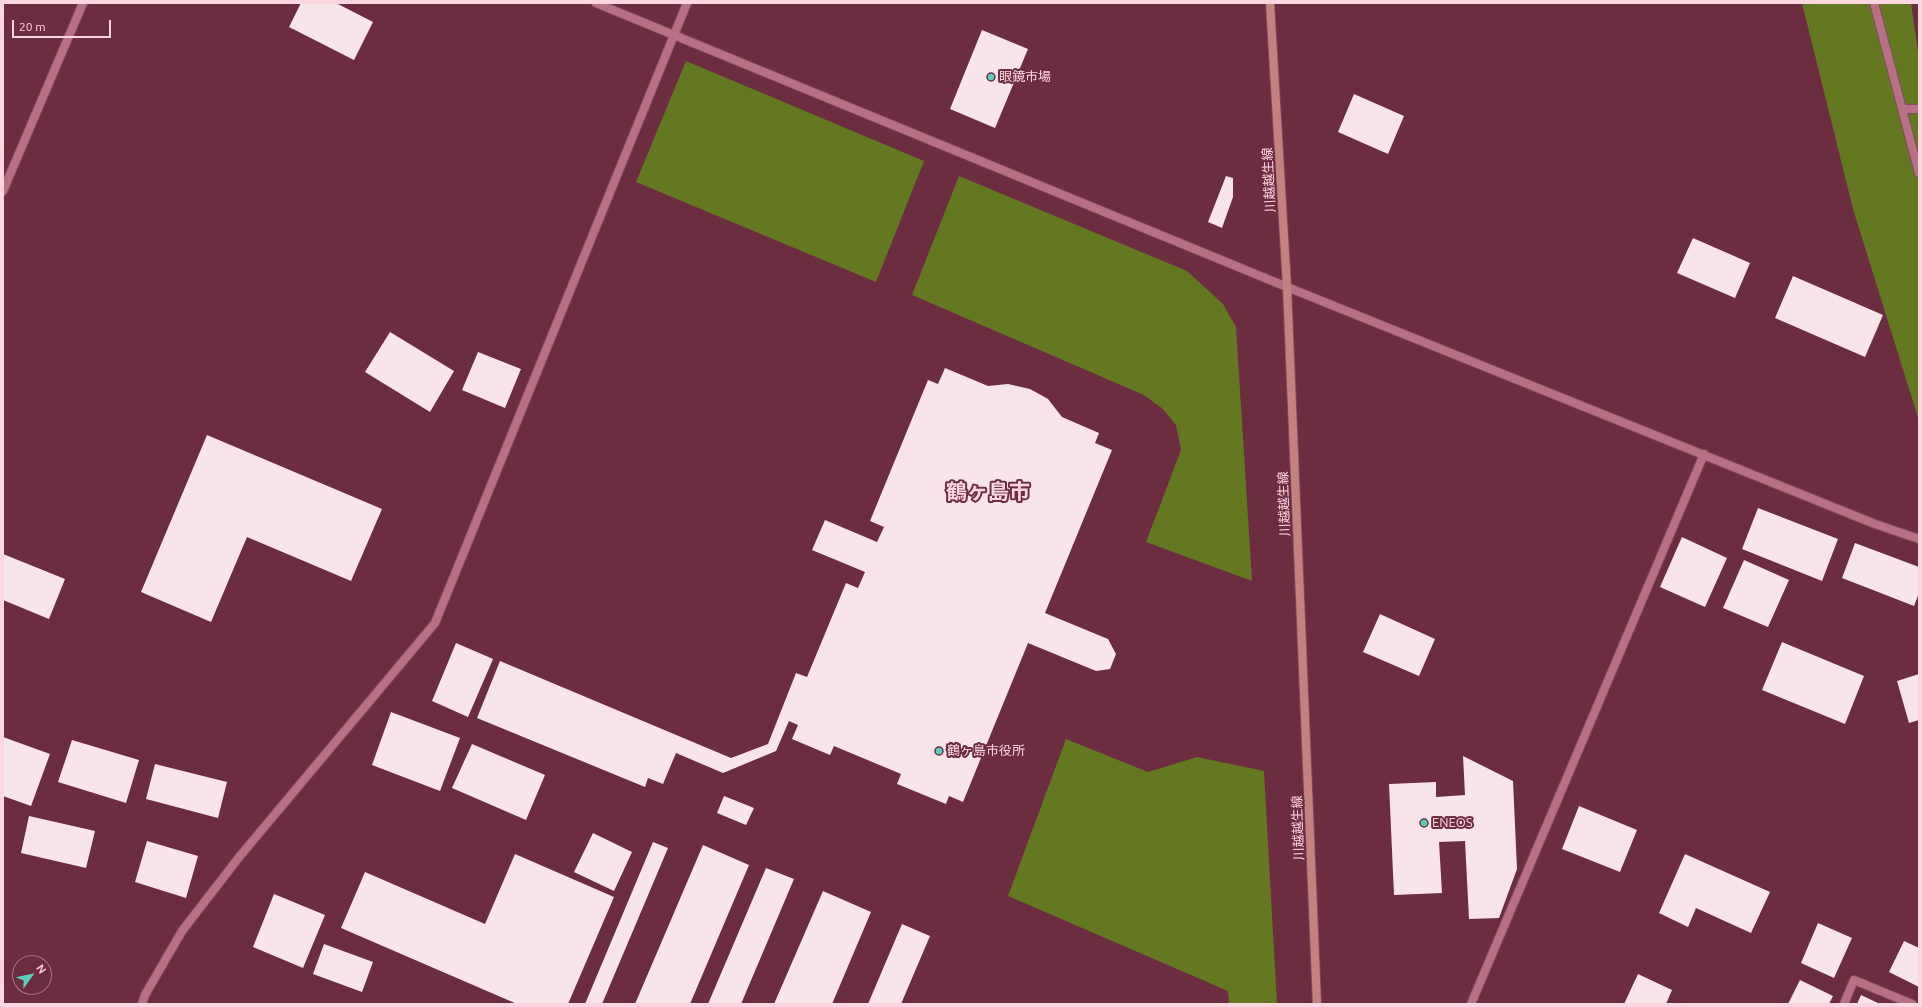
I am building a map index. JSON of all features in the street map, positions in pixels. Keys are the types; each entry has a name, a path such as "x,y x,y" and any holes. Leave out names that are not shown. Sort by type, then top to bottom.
{"main road":[{"name":"川越越生線","path":"1270,3 1288,287 1318,1004"}],"street":[{"path":"3,191 83,3"},
{"path":"596,3 1288,287 1875,524 1919,539"},
{"path":"142,1004 145,994 182,931 231,868 435,624 687,3"},
{"path":"1874,3 1919,173"},
{"path":"1903,109 1919,108"},
{"path":"1471,1004 1704,454"},
{"path":"1844,1004 1854,980 1912,1004"}],"green space":[{"path":"1802,3 1911,3 1919,59 1919,421 1853,209"},
{"path":"686,61 924,161 876,282 636,182"},
{"path":"959,176 1187,271 1223,304 1236,327 1252,581 1146,542 1181,450 1176,425 1163,409 1144,395 912,295"},
{"path":"1066,739 1148,772 1197,757 1264,771 1277,1004 1229,1004 1228,991 1008,896"}],"building":[{"path":"301,3 336,3 373,22 354,60 289,27"},
{"path":"982,30 1028,49 995,128 950,109"},
{"path":"1354,94 1404,116 1388,154 1338,132"},
{"path":"1226,176 1233,178 1233,197 1222,228 1208,222"},
{"path":"1693,238 1750,263 1735,298 1677,273"},
{"path":"1793,276 1883,315 1865,357 1775,318"},
{"path":"390,332 454,371 430,412 365,372"},
{"path":"478,352 521,369 505,408 462,390"},
{"path":"945,368 988,386 1008,384 1030,389 1048,399 1062,417 1099,433 1095,443 1112,450 1045,613 1108,639 1116,654 1110,669 1096,671 1028,643 963,802 949,796 946,804 897,784 901,774 834,746 830,755 792,739 798,725 789,721 776,751 723,773 676,753 663,784 648,778 645,787 477,718 500,661 731,758 768,744 796,673 807,677 846,583 858,588 865,572 812,550 825,520 877,542 884,527 870,521 928,380 938,384"},
{"path":"207,435 382,509 351,581 247,537 211,622 141,592"},
{"path":"1758,508 1838,539 1822,581 1742,549"},
{"path":"1682,537 1727,558 1705,607 1660,587"},
{"path":"1855,543 1919,567 1919,593 1914,606 1842,578"},
{"path":"3,554 65,579 49,619 3,600"},
{"path":"1744,560 1789,580 1768,627 1723,608"},
{"path":"1380,614 1435,639 1419,676 1363,652"},
{"path":"1782,642 1864,676 1845,724 1762,690"},
{"path":"456,643 493,659 468,717 432,701"},
{"path":"1919,674 1919,720 1909,723 1897,681"},
{"path":"391,712 460,738 440,791 372,765"},
{"path":"3,737 50,754 31,806 3,796"},
{"path":"72,740 139,760 126,803 58,782"},
{"path":"472,744 545,775 526,820 452,788"},
{"path":"1463,756 1513,781 1517,869 1499,918 1469,919 1465,841 1439,842 1442,893 1394,895 1389,784 1436,782 1436,797 1465,795"},
{"path":"155,764 227,782 218,818 146,799"},
{"path":"724,796 754,808 746,825 717,813"},
{"path":"1579,806 1637,830 1620,872 1562,849"},
{"path":"29,816 95,831 86,868 21,853"},
{"path":"593,833 632,852 614,891 574,872"},
{"path":"147,841 198,856 186,898 135,882"},
{"path":"653,842 668,848 602,1004 585,1004"},
{"path":"703,845 749,865 690,1004 635,1004"},
{"path":"515,854 614,897 568,1004 517,1004 341,928 365,872 485,924"},
{"path":"1685,854 1770,892 1751,933 1696,908 1688,927 1659,913"},
{"path":"766,868 794,879 741,1004 708,1004"},
{"path":"823,891 871,912 832,1004 774,1004"},
{"path":"274,894 325,915 303,968 253,947"},
{"path":"1818,923 1852,938 1834,978 1801,963"},
{"path":"902,924 930,936 901,1004 868,1004"},
{"path":"1904,941 1919,948 1919,987 1889,972"},
{"path":"324,944 373,962 362,992 313,974"},
{"path":"1638,974 1672,990 1666,1004 1624,1004"},
{"path":"1800,980 1833,996 1829,1004 1788,1004"},
{"path":"1861,995 1880,1004 1857,1004"}],"place":[{"name":"眼鏡市場","path":"991,77"},
{"name":"鶴ヶ島市役所","path":"939,751"},
{"name":"ENEOS","path":"1424,823"}],"district":[{"name":"鶴ヶ島市","path":"988,492"}]}
